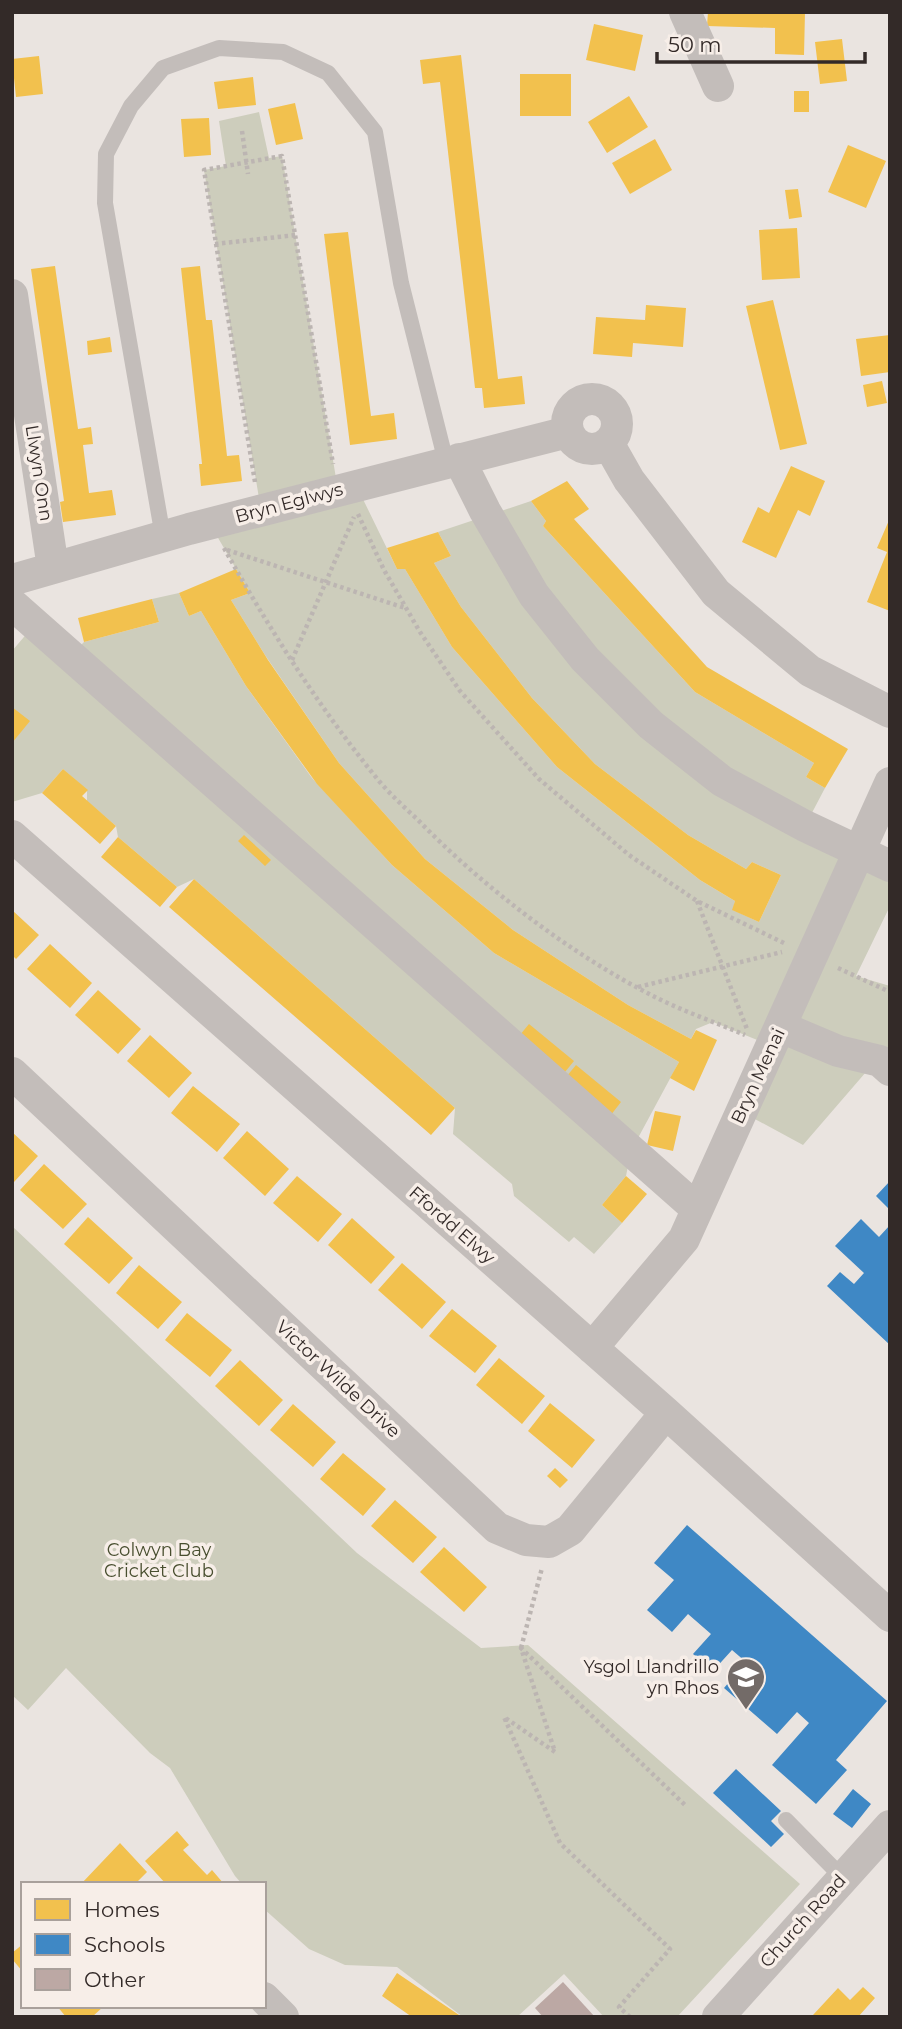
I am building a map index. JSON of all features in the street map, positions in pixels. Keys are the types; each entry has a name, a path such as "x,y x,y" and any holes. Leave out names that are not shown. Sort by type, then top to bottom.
{"street":[{"path":"685,12 718,86"},
{"name":"Llwyn Onn","path":"12,295 53,568"},
{"path":"585,399 599,399 613,410 617,420 617,429 608,443 590,449 575,442 568,432 567,418 574,406 585,399"},
{"name":"Bryn Eglwys","path":"12,580 163,537 217,537 261,510 568,432"},
{"path":"608,443 629,480 716,593 810,671 890,712"},
{"path":"452,461 534,595 585,659 652,725 722,781 804,826 890,866"},
{"path":"12,604 697,1209"},
{"name":"Bryn Menai","path":"592,1348 684,1239 781,1027 805,952 860,853 890,783"},
{"name":"Ffordd Elwy","path":"12,836 666,1413 890,1616"},
{"path":"781,1027 838,1051 880,1061 890,1070"},
{"name":"Victor Wilde Drive","path":"12,1073 497,1528 526,1540 550,1542"},
{"path":"550,1542 570,1530 666,1413"},
{"name":"Church Road","path":"718,2017 890,1826"},
{"path":"266,2000 283,2017"}],"lane":[{"path":"163,537 105,203 106,154 131,106 163,68 219,48 283,52 328,73 375,132 401,283 452,461"},
{"path":"786,1820 843,1878"}],"path":[{"path":"242,131 248,174"},
{"path":"261,510 249,458 204,170 282,156 338,490"},
{"path":"215,244 296,235"},
{"path":"292,661 357,510 384,570 460,691 539,779 629,855 697,901 890,992"},
{"path":"217,537 326,582 406,608"},
{"path":"217,537 321,705 381,783 445,848 518,909 600,965 653,996 750,1036 697,901"},
{"path":"638,987 722,967 805,952"},
{"path":"550,1542 521,1648 555,1752 504,1717 560,1843 670,1949 619,2007 630,2017"},
{"path":"521,1648 685,1805"}],"green space":[{"path":"259,112 269,158 282,156 338,490 359,491 397,569 405,569 452,647 557,767 700,880 735,901 733,910 759,922 781,875 752,862 746,869 688,835 595,764 532,698 461,607 434,563 451,556 438,532 531,501 546,521 543,526 695,692 814,763 806,777 825,788 805,826 890,866 890,906 856,976 890,986 890,1070 866,1072 803,1145 742,1112 772,1046 713,1022 696,1029 691,1039 628,1005 513,930 425,859 339,763 231,600 250,593 210,524 261,510 204,170 226,166 219,121"},
{"path":"179,593 189,616 201,611 246,686 312,778 392,865 494,953 679,1062 631,1151 626,1176 602,1205 622,1223 594,1254 574,1237 569,1242 514,1196 512,1184 453,1134 455,1108 194,879 177,887 118,837 116,826 87,801 87,790 63,769 42,793 12,802 12,651 35,624 71,655 84,642 159,622 152,599"},
{"name":"Colwyn Bay Cricket Club","path":"12,1226 357,1553 481,1648 528,1645 800,1884 677,2017 604,2017 564,1974 517,2017 463,2017 397,1967 345,1965 309,1949 266,1911 266,1882 240,1882 235,1876 170,1768 150,1753 66,1668 28,1710 12,1695"}],"building: Homes":[{"path":"708,12 805,12 804,55 775,54 775,28 707,26"},
{"path":"594,24 643,35 635,71 586,60"},
{"path":"842,39 847,81 820,84 815,42"},
{"path":"461,55 498,379 522,376 525,404 484,408 482,388 475,388 440,82 423,84 420,60"},
{"path":"39,56 43,94 16,97 12,59"},
{"path":"520,74 571,74 571,116 520,116"},
{"path":"253,77 256,105 218,109 214,82"},
{"path":"794,91 809,91 809,112 794,112"},
{"path":"629,96 648,127 607,153 588,122"},
{"path":"295,103 303,139 276,145 268,109"},
{"path":"209,118 211,155 184,157 181,119"},
{"path":"655,139 672,170 630,194 612,163"},
{"path":"848,145 886,161 866,208 828,192"},
{"path":"798,189 802,217 789,219 785,190"},
{"path":"797,228 800,278 762,280 759,230"},
{"path":"348,232 371,416 394,413 397,439 350,445 324,234"},
{"path":"55,266 78,429 91,427 93,444 83,445 89,493 112,490 116,515 63,522 60,502 64,501 31,269"},
{"path":"200,266 206,320 212,320 227,456 239,455 242,481 201,486 199,464 202,464 181,268"},
{"path":"773,300 807,444 780,450 746,306"},
{"path":"646,305 686,308 683,347 633,343 632,357 593,354 596,317 645,320"},
{"path":"890,335 890,372 861,376 856,339"},
{"path":"110,337 112,352 88,355 87,341"},
{"path":"882,381 887,403 867,407 863,385"},
{"path":"791,466 825,481 810,516 798,510 776,558 742,542 758,507 769,513"},
{"path":"567,481 589,509 574,519 707,667 848,749 825,788 806,777 814,763 695,692 543,526 546,521 531,501"},
{"path":"890,518 890,611 867,602 887,552 877,548"},
{"path":"438,532 451,556 434,563 461,607 532,698 595,764 688,835 746,869 752,862 781,875 759,922 732,910 735,901 700,880 557,767 452,647 405,569 397,569 387,548"},
{"path":"236,569 250,593 231,600 268,660 339,763 425,859 513,930 628,1005 691,1039 696,1030 717,1040 694,1091 670,1078 679,1062 494,953 392,865 317,784 246,686 201,611 189,616 179,593"},
{"path":"152,599 159,622 84,642 78,618"},
{"path":"12,707 30,721 12,743"},
{"path":"63,769 88,790 82,796 116,826 100,844 42,793"},
{"path":"244,835 271,860 265,866 238,841"},
{"path":"118,837 177,887 160,907 101,857"},
{"path":"194,879 455,1108 431,1135 169,907"},
{"path":"12,910 39,935 16,959 12,955"},
{"path":"50,944 92,983 70,1008 27,969"},
{"path":"98,990 141,1029 118,1054 75,1015"},
{"path":"529,1024 574,1061 560,1078 515,1041"},
{"path":"150,1035 192,1073 169,1098 127,1061"},
{"path":"576,1065 621,1102 607,1120 562,1082"},
{"path":"193,1086 240,1124 217,1152 171,1113"},
{"path":"655,1111 681,1116 673,1151 647,1145"},
{"path":"247,1131 289,1169 265,1196 223,1158"},
{"path":"12,1132 38,1156 14,1182 12,1181"},
{"path":"44,1164 87,1204 63,1229 20,1190"},
{"path":"297,1176 342,1214 318,1242 273,1203"},
{"path":"626,1176 647,1194 622,1223 602,1205"},
{"path":"88,1217 133,1258 109,1284 64,1244"},
{"path":"352,1218 395,1257 371,1284 328,1245"},
{"path":"402,1263 446,1302 422,1329 378,1290"},
{"path":"139,1265 182,1302 158,1329 116,1293"},
{"path":"452,1309 497,1346 475,1373 429,1336"},
{"path":"187,1313 232,1350 210,1377 165,1340"},
{"path":"499,1358 545,1396 522,1424 476,1385"},
{"path":"240,1360 283,1400 259,1426 215,1386"},
{"path":"550,1403 595,1440 572,1468 528,1431"},
{"path":"293,1404 336,1442 313,1467 270,1430"},
{"path":"343,1453 386,1489 363,1516 320,1479"},
{"path":"555,1468 568,1480 560,1488 547,1476"},
{"path":"395,1500 437,1537 413,1563 371,1526"},
{"path":"444,1547 487,1587 464,1612 420,1572"},
{"path":"177,1831 189,1845 183,1850 207,1875 212,1870 222,1882 164,1882 145,1861"},
{"path":"120,1843 147,1872 137,1882 83,1882"},
{"path":"21,1946 21,1970 12,1959 12,1953"},
{"path":"397,1973 462,2017 412,2017 382,1996"},
{"path":"863,1987 875,1998 858,2017 813,2015 838,1988 850,2000"},
{"path":"59,2008 102,2008 92,2017 66,2017"}],"building: Schools":[{"path":"890,1181 890,1210 876,1196"},
{"path":"861,1219 879,1237 890,1225 890,1345 827,1286 840,1272 854,1284 864,1273 835,1246"},
{"path":"687,1525 887,1701 836,1760 847,1770 816,1804 772,1765 809,1723 797,1712 777,1734 724,1688 746,1662 732,1650 713,1671 693,1654 711,1634 688,1614 672,1632 647,1610 674,1580 654,1563"},
{"path":"736,1769 781,1811 771,1821 784,1834 771,1847 713,1793"},
{"path":"853,1789 871,1804 852,1828 833,1814"}],"building: Other":[{"path":"563,1982 595,2017 543,2017 535,2008"}],"place":[{"name":"Ysgol Llandrillo yn Rhos","path":"746,1711"}]}
